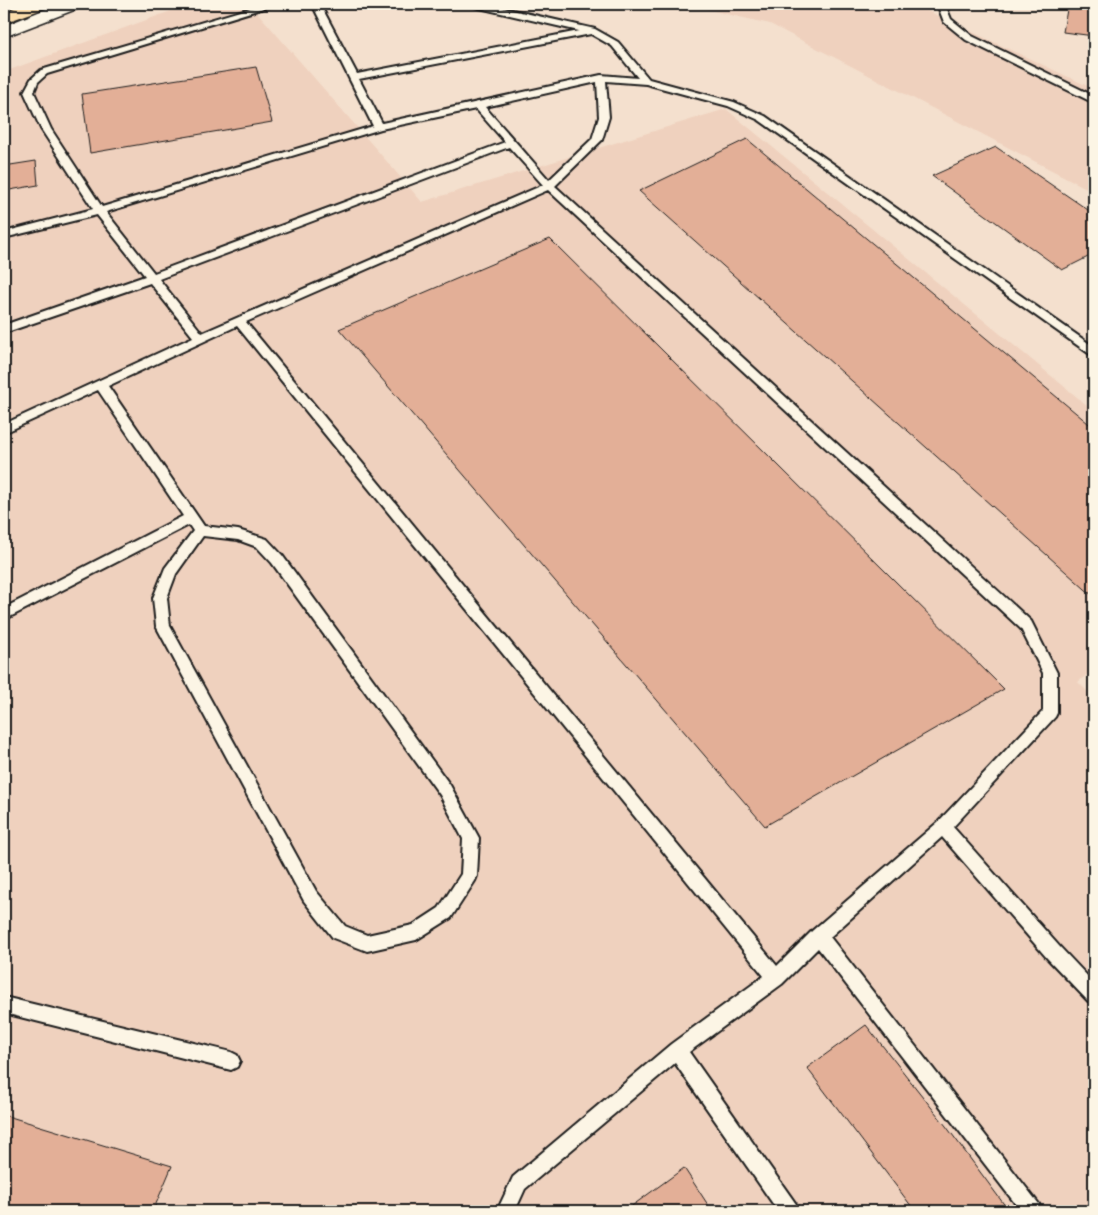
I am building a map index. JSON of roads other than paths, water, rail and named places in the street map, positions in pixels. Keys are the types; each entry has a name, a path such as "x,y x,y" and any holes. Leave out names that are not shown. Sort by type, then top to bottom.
{"highway":[{"path":"4,18 39,4"}],"street":[{"path":"4,32 73,4"}],"lane":[{"path":"200,338 99,211 46,129 29,92 34,80 44,72 273,4"},
{"path":"316,4 380,127"},
{"path":"475,4 592,31 615,44 646,81"},
{"path":"941,4 947,20 969,38 1094,100"},
{"path":"355,77 592,31"},
{"path":"4,235 99,211 380,127 601,78 646,81 731,104 762,118 1094,353"},
{"path":"4,429 200,338 549,186 597,140 604,117 601,78"},
{"path":"478,106 549,186 1026,625 1050,673 1050,713 943,827 819,936 776,978 677,1050 519,1183 506,1211"},
{"path":"4,328 152,278 510,142"},
{"path":"239,321 776,978"},
{"path":"100,384 200,531 238,535 262,543 278,560 445,790 471,838 469,876 445,913 416,932 367,943 339,932 310,896 163,626 160,598 170,572 200,531"},
{"path":"4,614 191,518"},
{"path":"943,827 1052,952 1094,995"},
{"path":"819,936 1032,1211"},
{"path":"4,1005 232,1061"},
{"path":"677,1050 789,1211"}]}
